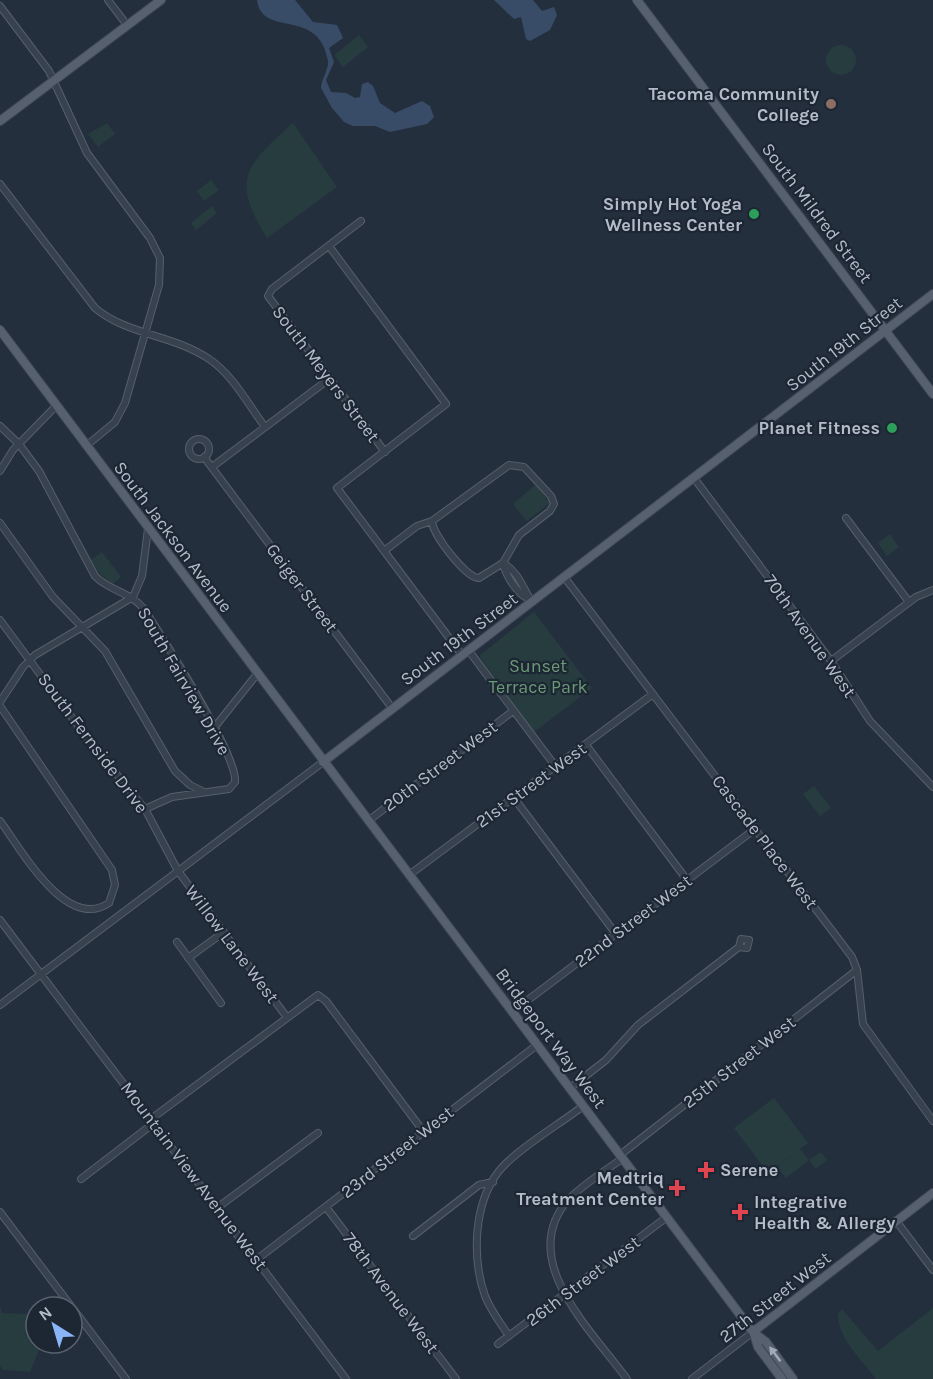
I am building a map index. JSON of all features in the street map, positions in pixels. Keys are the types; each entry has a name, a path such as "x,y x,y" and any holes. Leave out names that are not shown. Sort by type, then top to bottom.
{"main road":[{"path":"0,121 161,0"},
{"name":"South Mildred Street","path":"637,0 933,394"},
{"name":"South 19th Street","path":"323,762 933,294"},
{"name":"South Jackson Avenue","path":"0,330 323,762"},
{"name":"Bridgeport Way West","path":"323,762 753,1332 766,1342 793,1379"},
{"name":"27th Street West","path":"753,1332 933,1193"},
{"name":"Bridgeport Way West","path":"753,1332 758,1347 782,1379"}],"street":[{"path":"108,0 127,26"},
{"path":"0,6 54,80 87,153 158,251 160,279 146,333 120,415 86,446"},
{"path":"0,184 89,302 109,318 210,359 230,380 265,427"},
{"path":"361,221 329,246 446,404 337,488 556,767"},
{"name":"South Meyers Street","path":"329,246 272,288 268,295 385,452"},
{"path":"212,467 329,379"},
{"path":"0,471 19,444 56,406"},
{"name":"South Fairview Drive","path":"0,426 19,444 48,487 94,576 108,587 132,597 156,629 214,728 235,773 235,783 230,788 205,793"},
{"name":"Geiger Street","path":"204,457 392,708"},
{"path":"384,550 417,526 432,521 505,467 515,464 524,466 551,496 554,504 550,511 519,535 503,564 481,578 472,578 435,531 432,521"},
{"name":"70th Avenue West","path":"694,478 831,661 870,721 933,787"},
{"path":"846,518 909,602"},
{"path":"0,523 53,597 107,654 175,771 190,785 205,793"},
{"path":"0,821 62,900 95,909 109,903 116,885 112,870 0,704 30,659 132,597 142,576 148,528"},
{"path":"503,564 510,567 524,586 531,601"},
{"name":"Cascade Place West","path":"565,578 847,950 857,970 862,1024 933,1121"},
{"path":"831,661 909,602 933,590"},
{"name":"South Fernside Drive","path":"0,620 90,742 144,809 178,871"},
{"path":"214,728 257,674"},
{"name":"21st Street West","path":"409,875 653,694"},
{"name":"20th Street West","path":"368,821 513,711"},
{"path":"586,745 687,880"},
{"name":"South 19th Street","path":"0,1005 323,762"},
{"path":"144,809 172,797 205,793"},
{"path":"514,798 616,934"},
{"name":"22nd Street West","path":"512,1012 754,829"},
{"name":"Willow Lane West","path":"178,871 286,1016"},
{"path":"109,903 119,915"},
{"name":"Mountain View Avenue West","path":"0,920 346,1379"},
{"path":"188,958 224,932"},
{"path":"177,942 221,1003"},
{"path":"570,1088 606,1060 638,1025 739,947"},
{"name":"25th Street West","path":"627,1379 565,1294 550,1255 550,1239 555,1221 570,1198 857,970"},
{"path":"81,1179 286,1016 313,997 320,995 423,1131"},
{"name":"23rd Street West","path":"256,1260 537,1045"},
{"path":"509,1336 486,1299 478,1261 479,1228 492,1182 511,1160 584,1106"},
{"path":"217,1208 318,1133"},
{"path":"413,1236 479,1185 492,1182"},
{"name":"78th Avenue West","path":"326,1207 456,1379"},
{"path":"0,1212 126,1379"},
{"name":"26th Street West","path":"498,1344 667,1217"},
{"path":"897,1222 933,1270"},
{"name":"27th Street West","path":"692,1379 753,1332"}],"green space":[{"path":"359,35 368,47 343,67 334,55"},
{"path":"841,45 851,50 856,60 851,70 841,75 831,70 826,60 831,50"},
{"path":"107,123 115,134 98,147 88,134"},
{"path":"293,123 337,187 267,238 249,201 248,174 264,150"},
{"path":"211,180 219,190 204,201 197,191"},
{"path":"212,206 217,213 196,230 191,223"},
{"path":"536,484 550,503 527,521 513,504"},
{"path":"890,534 899,547 887,556 878,543"},
{"path":"102,552 121,577 113,584 99,573 91,560"},
{"name":"Sunset Terrace Park","path":"534,612 592,688 534,732 479,656"},
{"path":"814,786 831,808 820,816 803,794"},
{"path":"774,1098 808,1143 800,1149 809,1160 786,1178 777,1167 797,1151 768,1173 734,1128"},
{"path":"821,1152 827,1160 816,1169 809,1160"},
{"path":"0,1306 2,1313 24,1314 24,1355 37,1355 30,1372 3,1370 0,1366"},
{"path":"933,1308 933,1379 876,1379 846,1341 838,1314 842,1309 878,1351"}],"water":[{"path":"257,0 295,0 313,22 337,25 343,38 329,48 334,62 326,80 331,92 346,93 355,98 360,97 362,84 368,82 373,86 380,103 395,113 422,101 430,106 434,117 427,124 390,132 375,126 353,126 344,122 332,108 321,88 328,64 323,44 314,34 303,28 269,18 261,12"},
{"path":"494,0 533,0 542,11 554,7 557,15 550,30 530,41 526,39 521,17 514,19"}],"place":[{"name":"Tacoma Community College","path":"831,104"},
{"name":"Simply Hot Yoga Wellness Center","path":"754,214"},
{"name":"Planet Fitness","path":"892,428"},
{"name":"Serene","path":"706,1170"},
{"name":"Medtriq Treatment Center","path":"677,1188"},
{"name":"Integrative Health & Allergy","path":"740,1212"}]}
